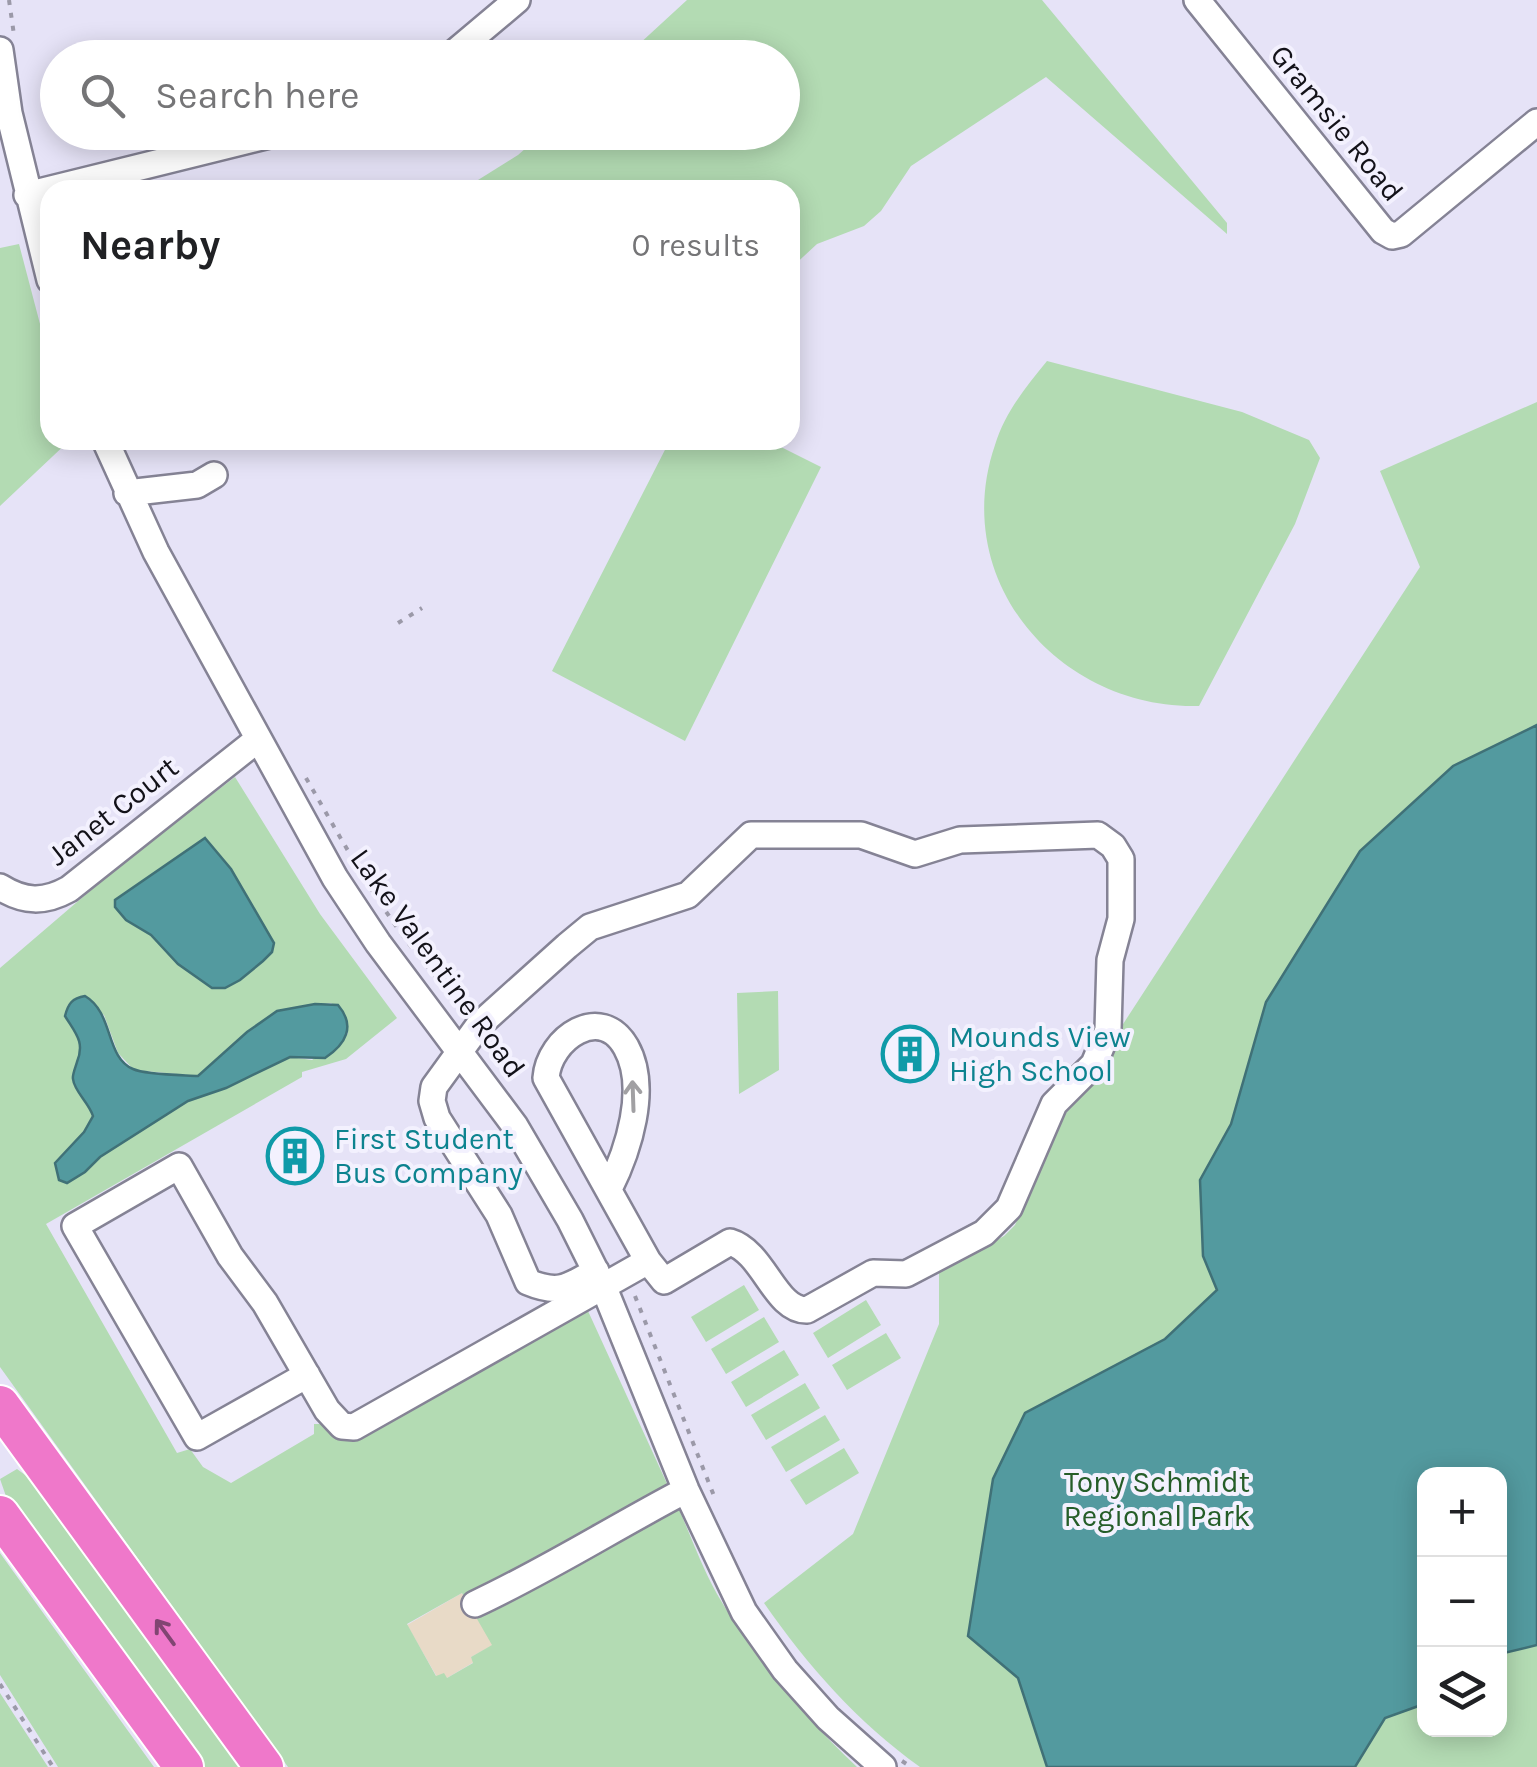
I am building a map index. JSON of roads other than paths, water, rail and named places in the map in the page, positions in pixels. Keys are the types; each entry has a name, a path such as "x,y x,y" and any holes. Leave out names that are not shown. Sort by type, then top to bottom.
{"highway":[{"path":"0,1405 264,1767"},
{"path":"0,1515 164,1767"},
{"path":"0,1515 184,1767"},
{"path":"201,1682 280,1767"}],"street":[{"path":"469,40 517,0"},
{"name":"Gramsie Road","path":"1198,0 1382,231 1392,236 1401,234 1537,122"},
{"path":"0,50 9,114 40,243"},
{"path":"85,180 208,150"},
{"path":"27,194 40,191"},
{"name":"Lake Valentine Road","path":"110,450 132,503 256,740 354,909 462,1052 538,1162 600,1280 729,1584 763,1640 828,1718 886,1759"},
{"path":"132,503 217,482"},
{"name":"Janet Court","path":"0,887 14,896 33,900 69,889 256,740"},
{"path":"600,1280 548,1290 528,1282 518,1252 478,1178 437,1118 432,1101 434,1087 480,1025 590,927 688,895 751,836 861,835 915,854 960,840 999,838 1098,835 1113,846 1121,859 1120,919 1110,960 1108,1030 1094,1064 1054,1104 1008,1208 984,1233 906,1274 873,1273 807,1310 796,1310 786,1304 767,1274 737,1243 730,1242 664,1281 648,1260 546,1078 552,1052 562,1040 585,1028 606,1030 618,1038 632,1064 631,1137 609,1189"},
{"path":"307,1374 197,1437 75,1226 180,1166 230,1256 265,1303 307,1374 333,1419 342,1426 362,1426 600,1280 648,1260"},
{"path":"475,1604 535,1576 597,1536 686,1490"}],"place":[{"name":"Mounds View High School","path":"910,1054"},
{"name":"First Student Bus Company","path":"295,1156"}],"park label":[{"name":"Tony Schmidt Regional Park","path":"1157,1499"}]}
